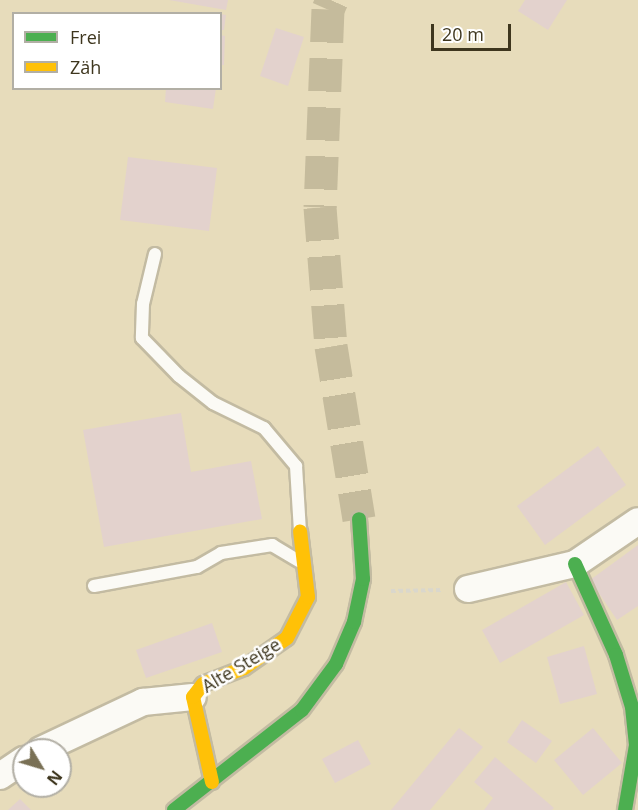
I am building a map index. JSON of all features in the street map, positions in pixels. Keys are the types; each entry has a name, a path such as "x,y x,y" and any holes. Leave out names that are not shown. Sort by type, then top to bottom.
{"street":[{"path":"174,810 302,710 336,664 354,622 363,579 359,519"},
{"path":"468,589 575,564 638,521"},
{"name":"Alte Steige","path":"66,738 143,702 193,697 203,684 244,668 287,638 308,597 300,531"},
{"path":"575,564 616,655 632,707 636,746 626,810"},
{"name":"Alte Steige","path":"193,697 212,782"}],"lane":[{"path":"155,254 143,304 142,338 179,376 213,403 264,428 296,466 300,531"},
{"path":"94,586 197,567 221,553 272,545 305,564"}],"path":[{"path":"363,579 387,591 468,589"}],"building":[{"path":"169,0 228,0 226,10"},
{"path":"525,0 567,0 548,30 518,11"},
{"path":"222,14 226,15 224,30 222,30"},
{"path":"276,28 304,37 288,86 260,76"},
{"path":"222,35 225,36 224,65 222,65"},
{"path":"166,90 216,90 213,109 165,102"},
{"path":"128,157 217,168 209,231 120,220"},
{"path":"181,413 191,472 251,461 262,519 104,547 83,430"},
{"path":"598,446 626,485 545,545 517,506"},
{"path":"638,545 638,606 617,620 590,580"},
{"path":"566,582 584,615 500,663 482,630"},
{"path":"212,623 222,652 146,678 136,650"},
{"path":"584,646 597,694 560,704 547,657"},
{"path":"522,720 552,741 536,763 507,742"},
{"path":"459,728 483,747 430,810 391,810"},
{"path":"593,728 622,763 583,795 554,760"},
{"path":"358,740 371,764 335,783 322,759"},
{"path":"495,757 554,808 552,810 484,810 493,798 474,782"},
{"path":"20,799 31,810 8,810"}],"tunnel":[{"path":"332,0 328,9 320,207 331,346 359,519"}],"traffic: fast":[{"path":"174,810 302,710 336,664 354,622 363,579 359,519"},
{"path":"575,564 616,655 632,707 636,745 625,810"}],"traffic: slow":[{"path":"212,782 193,697 203,684 244,668 287,638 308,597 300,531"}]}
